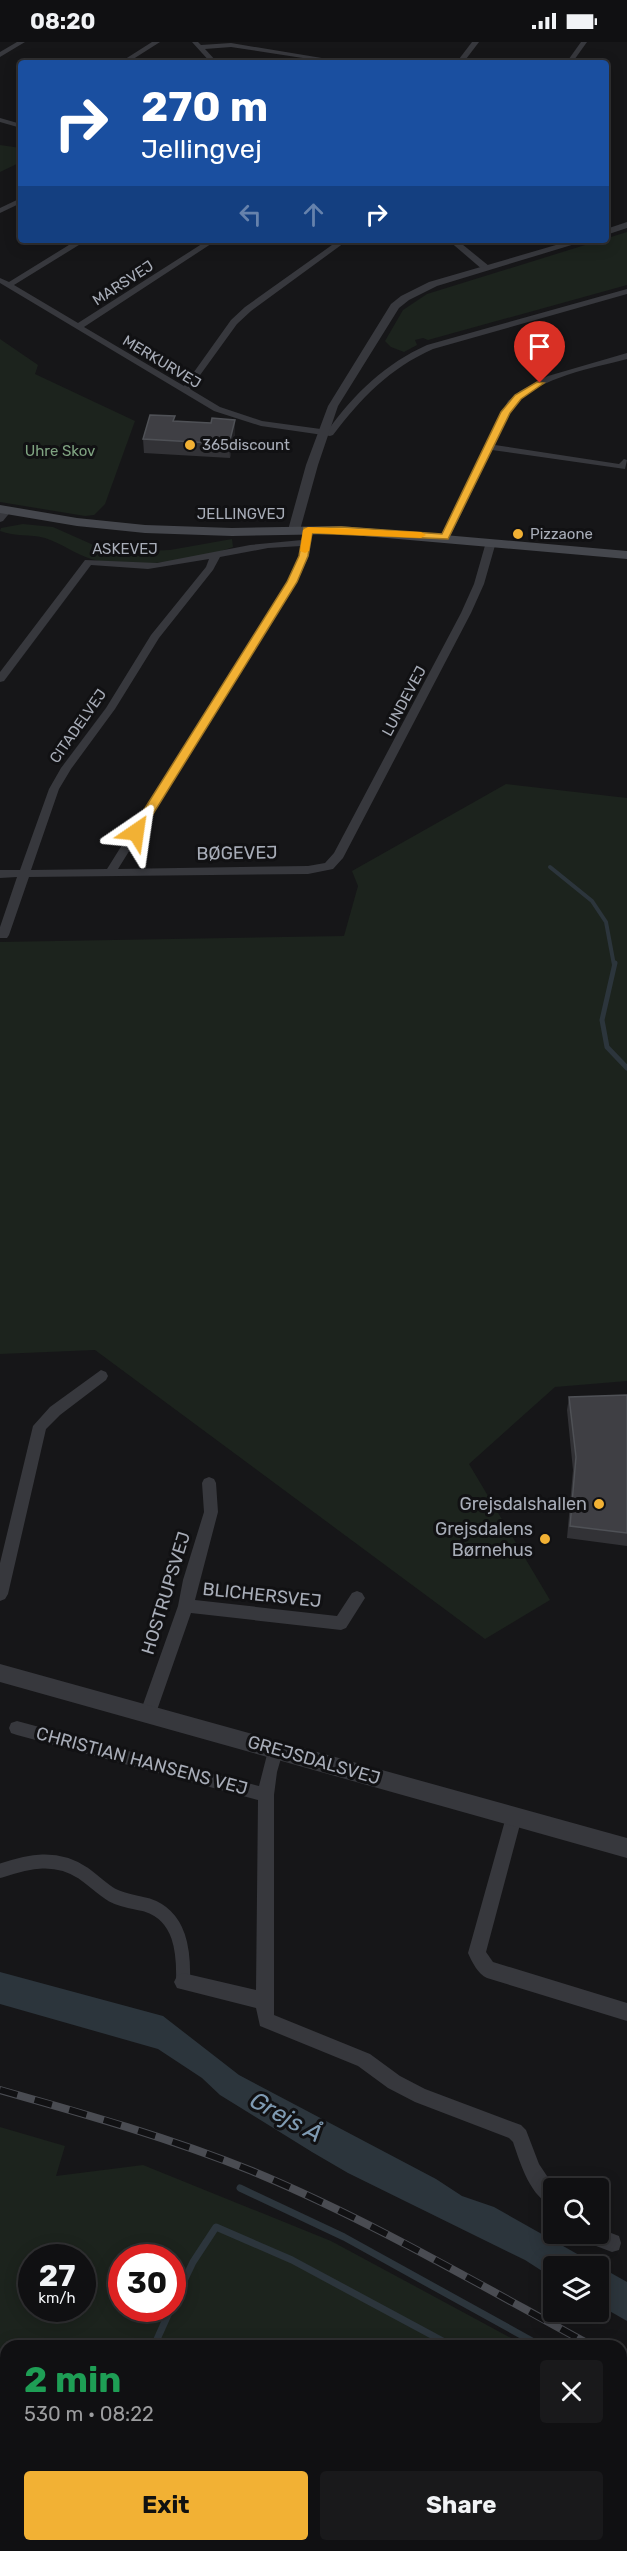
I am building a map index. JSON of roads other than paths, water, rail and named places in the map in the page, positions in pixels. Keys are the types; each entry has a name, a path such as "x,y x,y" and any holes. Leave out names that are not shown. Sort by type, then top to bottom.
{"main road":[{"name":"JELLINGVEJ","path":"2,512 145,529 303,534 341,530 445,537 627,555"}],"street":[{"path":"0,55 22,42"},
{"path":"127,60 156,42"},
{"path":"461,60 476,42"},
{"path":"571,60 584,42"},
{"path":"197,45 212,60"},
{"path":"197,45 231,45 330,60"},
{"path":"0,120 18,125"},
{"path":"0,211 18,202"},
{"path":"609,231 627,225"},
{"path":"4,283 77,243"},
{"name":"MARSVEJ","path":"78,327 208,243"},
{"path":"182,390 187,388 234,322 248,309 340,243"},
{"path":"456,243 486,268"},
{"path":"110,873 292,582 304,556 303,534 323,432 333,406 395,306 410,295 433,284 573,243"},
{"name":"MERKURVEJ","path":"4,283 182,390 235,417 323,432"},
{"path":"323,432 330,433 363,392 394,364 410,355 627,291"},
{"path":"445,537 511,404 525,391 556,376 627,356"},
{"path":"488,447 622,467 624,462"},
{"name":"ASKEVEJ","path":"0,679 88,562 131,567 156,566 216,555 303,534"},
{"name":"LUNDEVEJ","path":"329,866 339,855 466,613 479,584 491,542"},
{"name":"CITADELVEJ","path":"3,935 43,816 66,768 110,709 155,637 210,568 216,555"},
{"name":"BØGEVEJ","path":"0,874 308,870 329,866"},
{"path":"0,1594 40,1426 55,1411 101,1376"},
{"name":"HOSTRUPSVEJ","path":"148,1713 186,1606 210,1512 210,1483"},
{"name":"BLICHERSVEJ","path":"186,1606 341,1623 357,1598"},
{"name":"GREJSDALSVEJ","path":"0,1673 276,1748 627,1848"},
{"name":"CHRISTIAN HANSENS VEJ","path":"17,1728 266,1795"},
{"name":"CHRISTIAN HANSENS VEJ","path":"264,2001 266,1795 269,1772 276,1748"},
{"path":"514,1817 477,1953 487,1969 627,2012"},
{"path":"0,1871 39,1859 62,1862 81,1871 113,1896 154,1907 169,1919 179,1937 184,1956 183,1982 264,2001 266,2019 364,2060 394,2082 421,2096 515,2131 520,2136 532,2169 543,2186"}],"water":[{"name":"Grejs Å","path":"0,1972 163,2016 239,2075 436,2179 462,2196 494,2207 543,2235 543,2244 560,2244 581,2256 543,2256 543,2272 525,2260 348,2173 220,2095 202,2078 158,2049 0,2004"},
{"path":"609,2272 627,2282 627,2321 609,2311"}],"waterway":[{"path":"550,867 592,901 606,922 614,965"},
{"path":"615,963 602,1020 607,1047 627,1068"},
{"path":"240,2188 344,2237 530,2340"},
{"path":"186,2277 216,2227 292,2260 441,2340"},
{"path":"157,2340 165,2322"}],"railway":[{"path":"0,2090 159,2137 252,2171 382,2232 581,2340"}],"place":[{"name":"365discount","path":"190,445"},
{"name":"Pizzaone","path":"518,534"},
{"name":"Grejsdalshallen","path":"599,1504"},
{"name":"Grejsdalens Børnehus","path":"545,1539"}],"park label":[{"name":"Uhre Skov","path":"60,451"}]}
